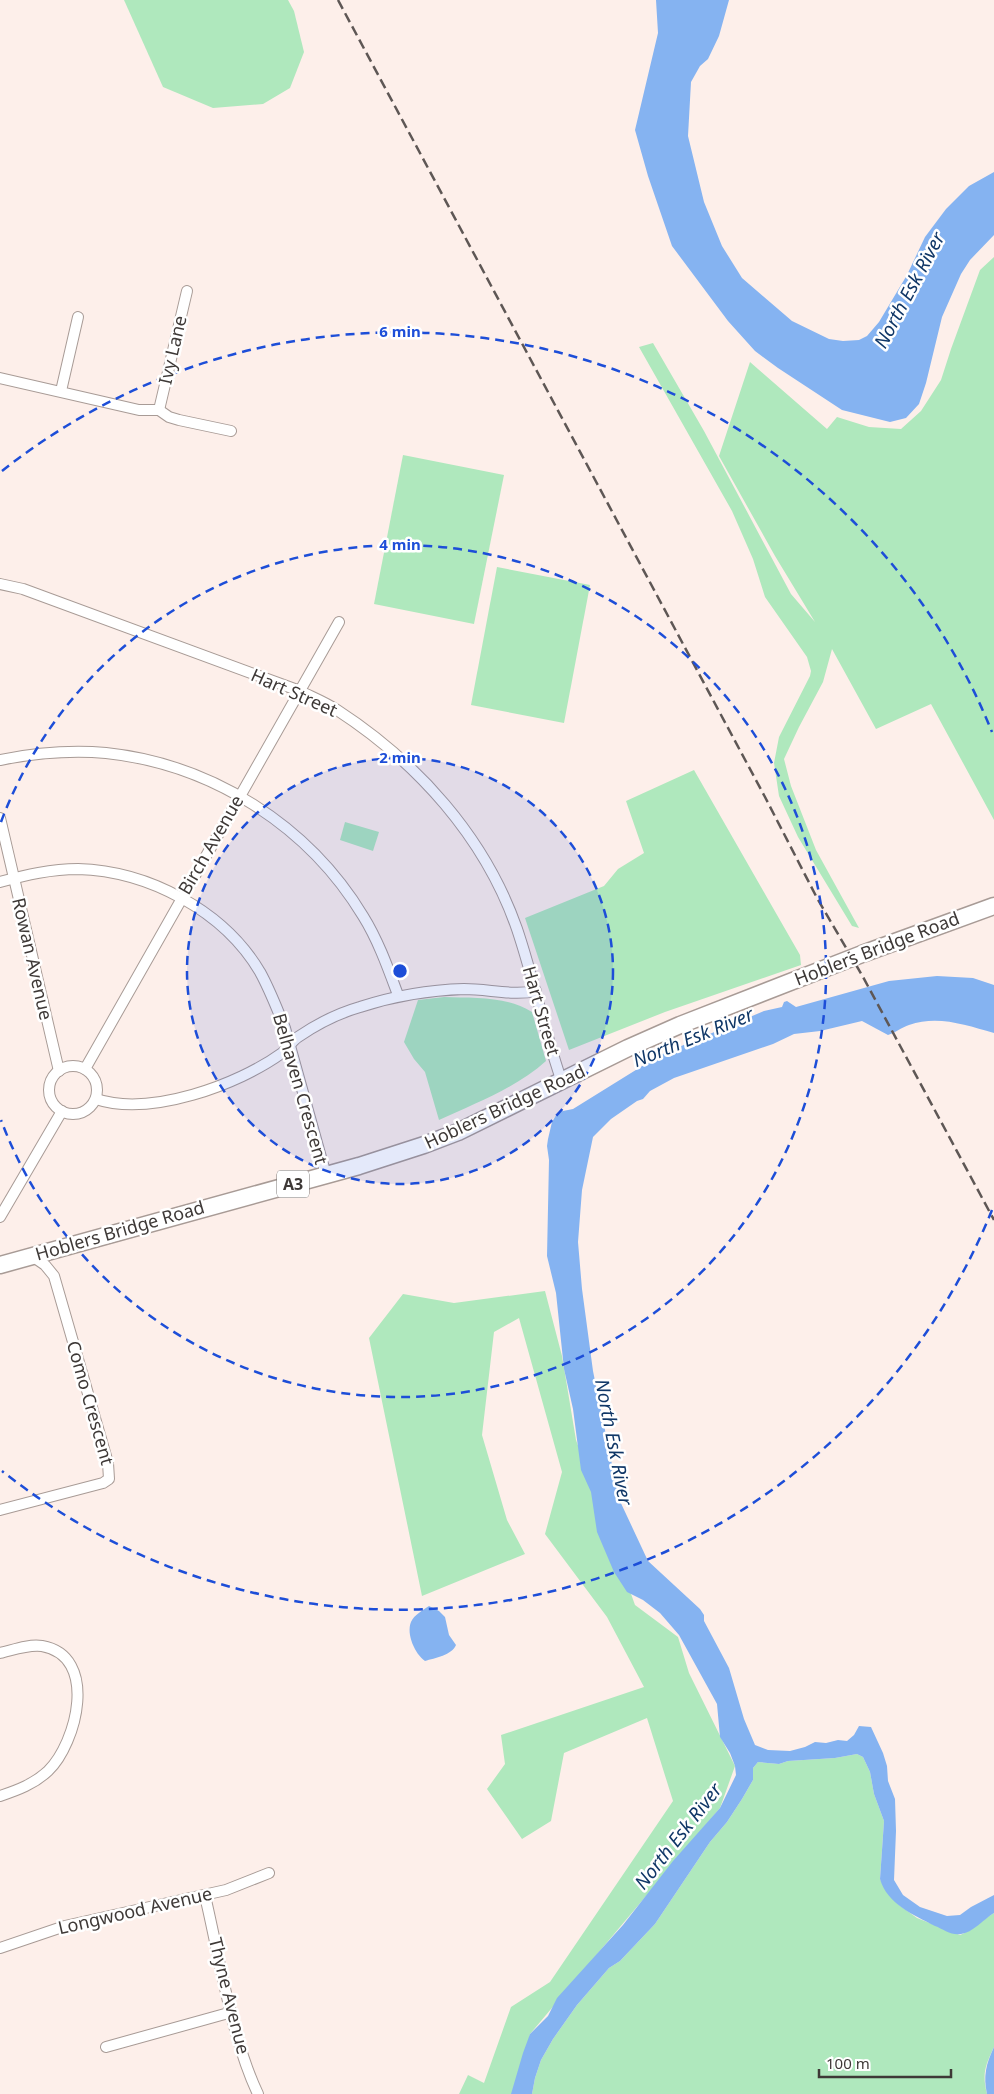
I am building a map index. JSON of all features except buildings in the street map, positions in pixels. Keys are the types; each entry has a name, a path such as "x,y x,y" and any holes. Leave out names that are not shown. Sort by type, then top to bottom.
{"highway":[{"name":"Hoblers Bridge Road","path":"0,1265 402,1153 458,1132 628,1048 680,1025 877,948 994,906"}],"street":[{"name":"Ivy Lane","path":"159,410 187,291"},
{"path":"61,391 78,317"},
{"path":"0,378 139,410 159,410 168,417 231,431"},
{"name":"Hart Street","path":"0,584 30,591 300,691 335,708 371,733 404,760 434,791 461,824 496,880 512,915 562,1082"},
{"name":"Birch Avenue","path":"85,1069 339,622"},
{"path":"0,760 48,753 106,753 149,761 187,772 240,796 294,834 343,887 363,916 379,947 398,995"},
{"name":"Rowan Avenue","path":"0,818 59,1071"},
{"name":"Belhaven Crescent","path":"0,882 59,870 80,869 104,872 142,882 181,898 212,920 249,957 270,992 285,1028 326,1175"},
{"path":"96,1099 111,1104 124,1105 164,1101 213,1089 242,1076 282,1053 296,1038 343,1013 398,995 435,990 466,989 520,994 536,990"},
{"path":"72,1066 85,1069 90,1073 97,1085 96,1099 85,1111 78,1114 62,1111 56,1106 49,1092 50,1084 59,1071 72,1066"},
{"path":"0,1217 62,1111"},
{"name":"Como Crescent","path":"0,1510 103,1483 108,1479 108,1463 54,1276 45,1265 32,1256"},
{"path":"0,1653 29,1646 50,1648 60,1654 73,1670 77,1686 76,1719 60,1755 49,1770 37,1781 0,1796"},
{"name":"Longwood Avenue","path":"0,1948 65,1926 130,1910 206,1896 270,1873"},
{"name":"Thyne Avenue","path":"206,1896 248,2073 258,2094"},
{"path":"106,2048 232,2012"}],"green space":[{"path":"124,0 288,0 294,11 304,52 290,88 263,104 213,108 163,87"},
{"path":"994,257 994,820 931,704 876,729 832,649 823,682 784,759 791,786 816,850 859,928 852,926 798,837 779,796 774,763 779,737 810,676 811,671 807,657 765,597 753,559 732,511 639,347 653,343 704,431 791,594 815,622 775,556 719,456 750,362 827,429 837,417 869,427 901,429 921,411 941,380 980,270"},
{"path":"403,455 504,475 474,624 374,604"},
{"path":"497,567 590,585 564,723 471,705"},
{"path":"694,770 800,955 801,965 665,1012 569,1050 525,918 604,886 618,869 644,853 626,801"},
{"path":"345,822 379,832 373,851 340,840"},
{"path":"444,997 501,1000 532,1012 546,1061 509,1087 439,1120 425,1072 414,1059 404,1042 418,1000"},
{"path":"545,1291 562,1356 576,1440 635,1605 678,1637 689,1673 735,1766 720,1808 530,2034 520,2094 459,2094 468,2075 484,2083 511,2007 550,1982 673,1801 647,1718 564,1753 551,1821 522,1839 487,1789 505,1764 501,1735 644,1687 607,1617 545,1534 562,1472 519,1318 494,1332 482,1435 507,1520 525,1554 422,1596 369,1338 403,1294 454,1303"},
{"path":"857,1754 863,1757 870,1772 874,1794 884,1821 880,1879 890,1896 917,1918 960,1935 994,1913 994,2047 985,2070 987,2094 532,2094 541,2060 553,2039 577,2005 609,1968 620,1961 655,1924 710,1842 727,1822 742,1799 753,1780 753,1768 758,1762 779,1764 788,1761 835,1758"}],"water":[{"name":"North Esk River","path":"656,0 729,0 719,36 708,59 700,66 691,82 688,136 704,202 722,246 742,278 792,321 829,339 843,341 859,340 867,336 879,322 907,275 925,237 946,209 969,186 994,172 994,235 970,260 961,274 942,317 919,404 906,418 890,422 842,410 778,368 755,351 728,321 672,246 648,176 635,130 658,33"},
{"path":"937,976 973,978 994,985 994,1033 951,1022 930,1021 909,1025 888,1035 862,1021 820,1031 794,1034 773,1044 674,1078 650,1091 643,1099 611,1119 593,1137 582,1190 578,1242 593,1371 619,1499 648,1561 700,1609 704,1615 704,1621 729,1668 744,1719 755,1745 768,1750 790,1751 815,1742 847,1741 854,1735 859,1726 871,1727 883,1753 887,1766 888,1781 895,1799 894,1880 903,1895 920,1907 947,1916 960,1915 994,1895 994,1913 969,1931 954,1934 910,1913 889,1895 880,1879 884,1821 874,1794 870,1772 863,1757 857,1754 835,1758 788,1761 779,1764 758,1762 753,1768 753,1780 742,1799 727,1822 710,1842 655,1924 620,1961 609,1968 577,2005 553,2039 541,2060 532,2094 511,2094 530,2034 548,2016 557,1998 623,1925 673,1861 720,1808 736,1775 730,1753 720,1737 717,1704 679,1635 660,1613 643,1600 627,1592 614,1572 597,1532 591,1492 581,1470 573,1409 564,1369 556,1293 547,1256 549,1160 547,1146 552,1122 558,1112 573,1109 660,1055 764,1011 782,1007 784,1002 787,1001 796,1007 889,981"},
{"path":"429,1606 439,1611 445,1617 449,1635 456,1645 447,1654 425,1661 418,1654 412,1643 410,1627 414,1617"},
{"path":"994,2047 994,2094 987,2094 986,2070"}],"railway":[{"path":"338,0 765,797 817,898 863,977 994,1220"}]}
